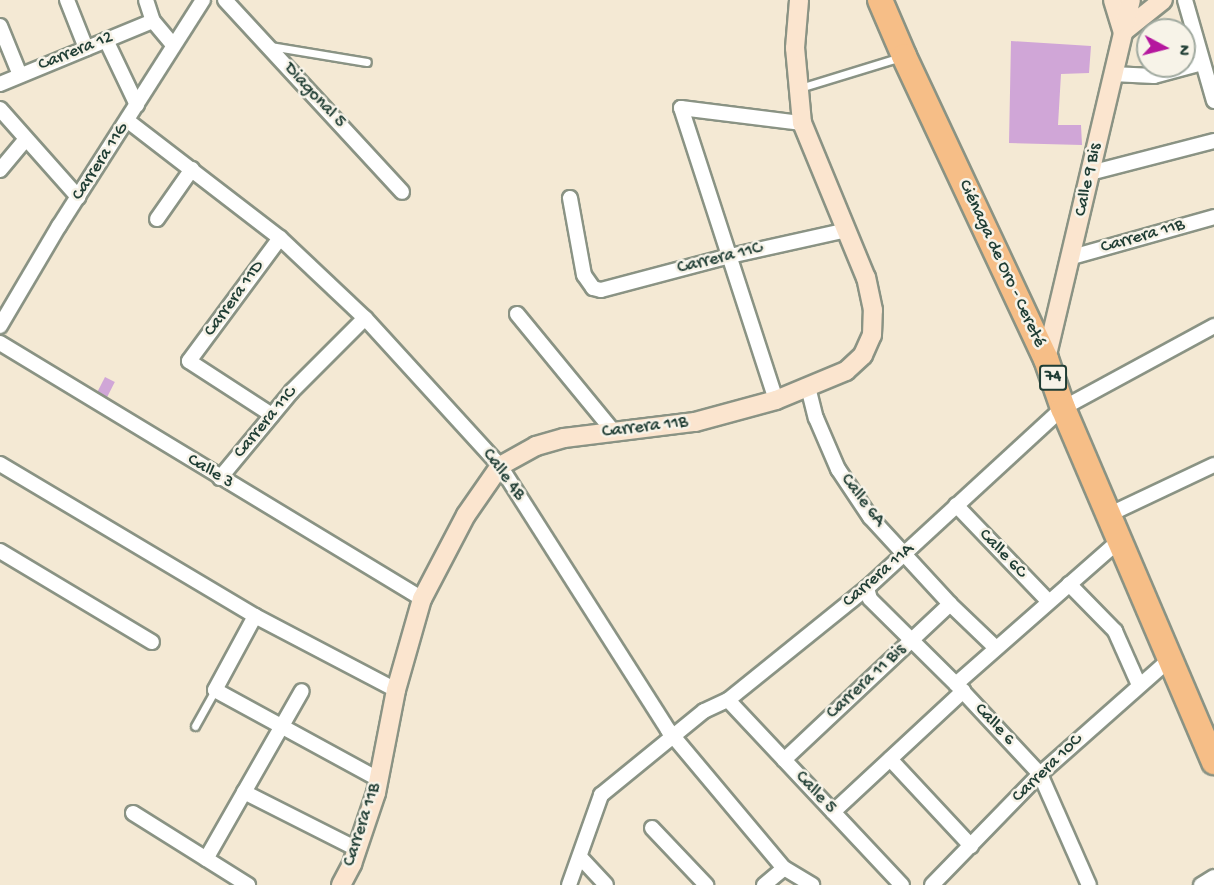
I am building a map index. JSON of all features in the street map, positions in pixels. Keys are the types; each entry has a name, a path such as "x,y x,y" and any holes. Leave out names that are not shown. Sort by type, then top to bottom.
{"highway":[{"name":"Ciénaga de Oro - Cereté","path":"880,0 1046,359 1063,408 1169,660 1212,751"}],"street":[{"path":"67,0 86,48"},
{"path":"146,0 153,21 172,45"},
{"name":"Carrera 11G","path":"0,326 78,197 128,121 172,45 203,0"},
{"name":"Diagonal 5","path":"225,0 402,192"},
{"name":"Carrera 11B","path":"341,885 357,849 378,779 396,690 422,599 466,514 500,466 536,446 564,438 695,422 776,400 846,372 863,355 872,335 873,310 866,278 802,123 795,48 799,0"},
{"path":"1113,0 1123,32 1163,0"},
{"name":"Calle 9 Bis","path":"1046,359 1131,0"},
{"path":"1185,0 1214,101"},
{"name":"Carrera 12","path":"0,84 153,21"},
{"path":"0,26 20,75"},
{"path":"106,40 137,105"},
{"path":"1112,74 1154,76 1202,63"},
{"path":"776,400 681,108 802,123"},
{"path":"0,109 78,197"},
{"name":"Calle 4B","path":"128,121 280,238 365,318 500,466 569,572 644,696 673,735 784,867 812,885"},
{"path":"0,170 26,139"},
{"path":"1090,173 1214,141"},
{"path":"157,219 192,169"},
{"name":"Carrera 11C","path":"570,198 584,275 594,288 601,290 730,256 847,230"},
{"name":"Carrera 11B","path":"1072,257 1214,217"},
{"name":"Carrera 11D","path":"272,415 189,361 280,238"},
{"path":"517,314 614,432"},
{"name":"Carrera 11C","path":"220,478 292,391 365,318"},
{"name":"Carrera 11A","path":"569,885 601,795 673,735 704,711 728,700 867,588 1063,408 1214,326"},
{"name":"Calle 3","path":"0,343 422,599"},
{"name":"Calle 6A","path":"808,387 816,418 838,469 870,517 906,553 950,604 995,647"},
{"path":"0,464 255,616 396,690"},
{"path":"1108,515 1214,465"},
{"name":"Calle 6C","path":"956,505 1048,602"},
{"path":"833,812 890,759 995,647 1119,541"},
{"path":"0,551 152,642"},
{"path":"1069,584 1115,631 1139,685"},
{"name":"Calle 6","path":"867,588 870,598 959,687 1040,774 1089,885"},
{"name":"Carrera 11 Bis","path":"784,760 950,604"},
{"path":"255,616 215,690 378,779"},
{"name":"Carrera 10C","path":"932,885 1040,774 1169,660"},
{"path":"206,859 302,692"},
{"name":"Calle 5","path":"728,700 902,885"},
{"path":"890,759 971,846"},
{"path":"244,792 357,849"},
{"path":"133,813 248,885"},
{"path":"652,828 706,885"},
{"path":"580,857 606,885"},
{"path":"764,885 784,867"},
{"path":"1201,885 1214,877"}],"lane":[{"path":"268,46 366,62"},
{"path":"797,88 904,56"},
{"path":"195,726 215,690"}],"building":[{"path":"1011,41 1091,46 1089,73 1061,74 1058,125 1081,125 1082,145 1009,143"},
{"path":"105,377 115,382 105,401 95,396"}]}
